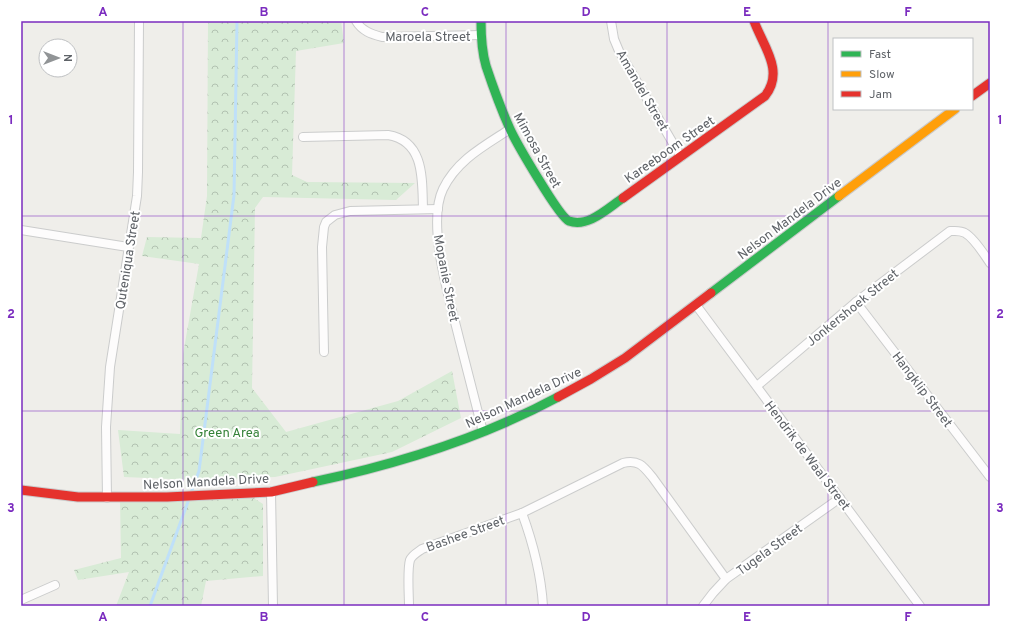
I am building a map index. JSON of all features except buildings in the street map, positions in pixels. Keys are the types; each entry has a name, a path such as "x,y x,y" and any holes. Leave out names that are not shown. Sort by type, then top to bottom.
{"street":[{"name":"Quteniqua Street","path":"107,498 106,427 109,374 134,214 138,172 139,21"},
{"name":"Maroela Street","path":"356,21 362,29 371,34 382,37 481,35"},
{"name":"Mimosa Street","path":"481,21 481,35 486,65 510,129 550,198 564,218"},
{"name":"Amandel Street","path":"612,21 614,39 619,51 681,157"},
{"name":"Kareeboom Street","path":"564,218 569,221 576,222 586,221 595,217 681,157 770,91 775,75 771,59 754,21"},
{"path":"973,95 990,83"},
{"name":"Nelson Mandela Drive","path":"21,490 78,497 107,498 271,492 360,472 402,460 483,432 554,399 591,379 624,358 954,110"},
{"name":"Mopanie Street","path":"483,432 445,280 437,226 438,209 443,189 455,170 463,162 510,129"},
{"path":"302,138 388,135 396,136 403,140 418,157 422,174 424,209"},
{"path":"324,352 322,235 326,222 335,215 350,211 438,209"},
{"path":"21,230 128,247"},
{"name":"Jonkershoek Street","path":"757,386 856,302 950,231 958,230 966,233 972,238 990,263"},
{"name":"Hangklip Street","path":"856,302 990,477"},
{"name":"Hendrik de Waal Street","path":"696,305 920,606"},
{"name":"Bashee Street","path":"409,606 410,560 422,549 432,544 522,513 623,463 630,461 638,463 653,478 726,579"},
{"path":"271,492 273,606"},
{"name":"Tugela Street","path":"704,606 713,593 726,579 840,498"},
{"path":"522,513 532,541 540,581 543,606"},
{"path":"21,600 55,585"}],"green space":[{"name":"Green Area","path":"208,21 341,21 344,43 296,51 292,175 307,182 415,183 396,200 263,197 255,208 252,388 286,432 398,401 452,371 461,418 392,452 275,477 195,480 124,477 118,430 180,434 183,354 199,264 142,256 147,237 201,238 207,196"},
{"path":"252,497 263,504 263,576 206,581 201,606 116,606 129,572 78,580 74,570 121,558 120,499"}],"waterway":[{"path":"191,493 199,471 234,195 237,21"},
{"path":"150,606 189,499"}],"traffic: fast":[{"path":"481,21 482,44 486,66 497,98 514,137 556,207 569,221 583,222 598,216 623,198"},
{"path":"711,293 839,196"},
{"path":"313,482 376,467 439,448 500,425 558,397"}],"traffic: slow":[{"path":"839,196 954,110"}],"traffic: jam":[{"path":"623,198 765,96 771,87 773,68 767,49 754,21"},
{"path":"973,95 990,83"},
{"path":"558,397 625,358 711,293"},
{"path":"21,490 78,497 167,497 271,492 313,482"}]}
